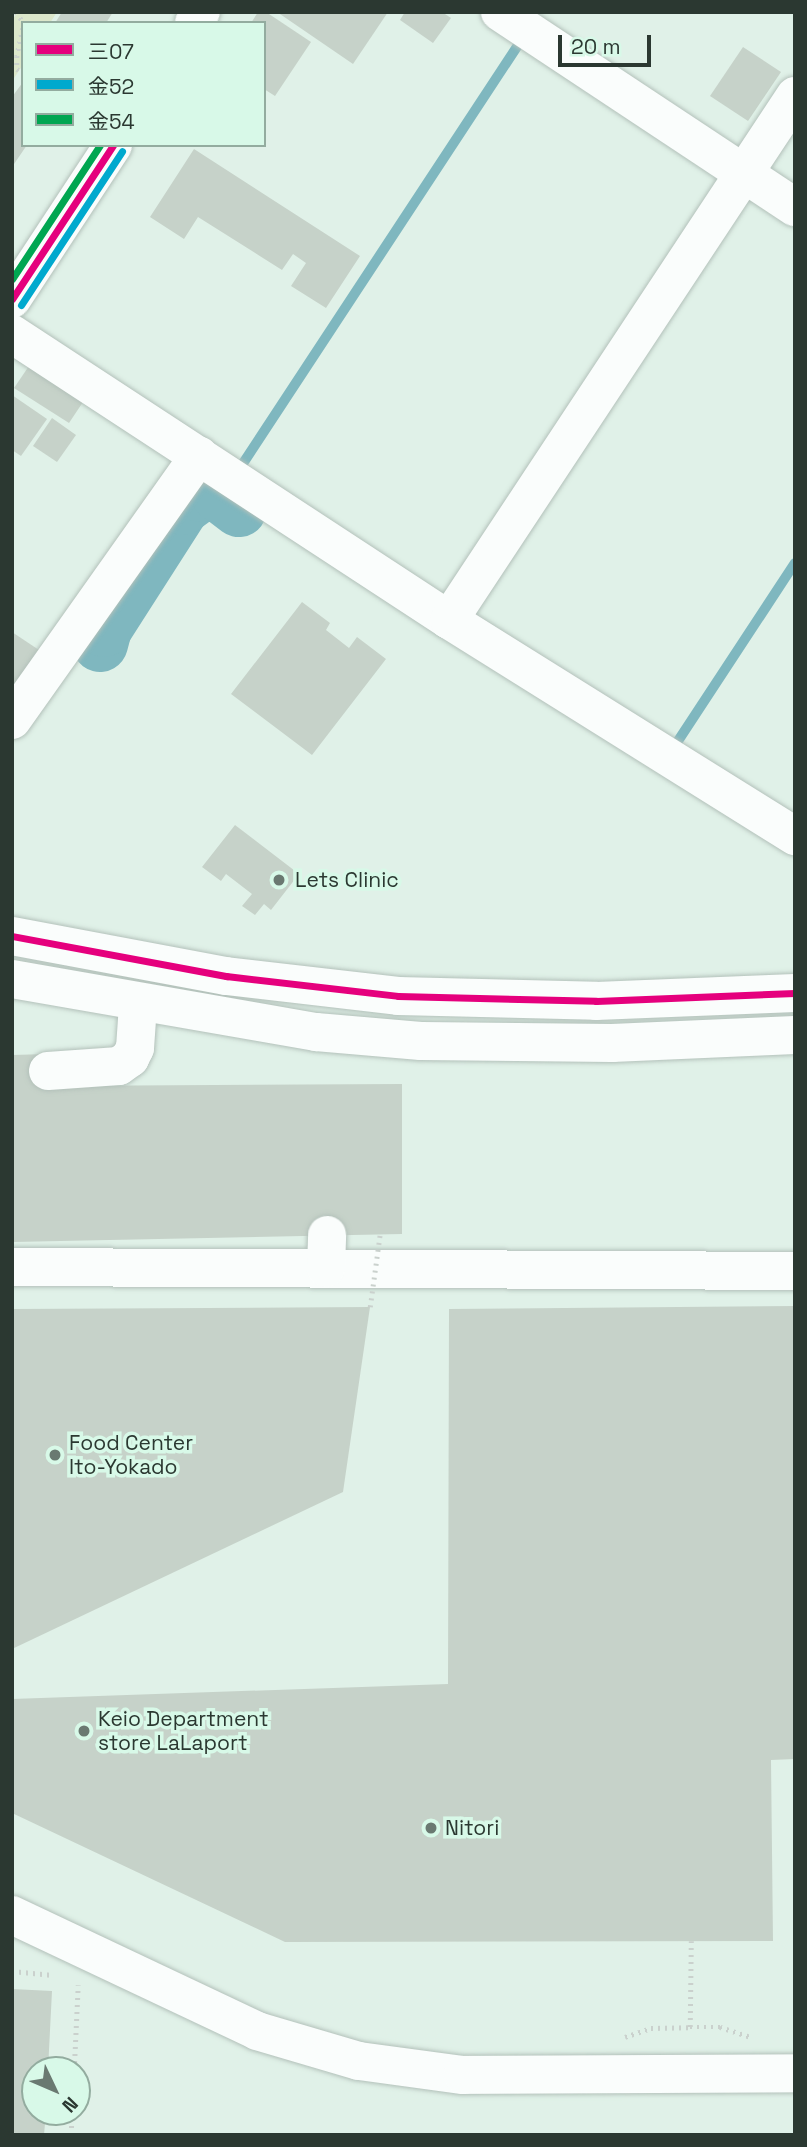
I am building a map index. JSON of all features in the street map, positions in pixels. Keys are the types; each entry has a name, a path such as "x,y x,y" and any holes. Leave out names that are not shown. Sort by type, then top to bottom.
{"street":[{"path":"500,12 795,207"},
{"path":"450,620 795,96"},
{"path":"12,299 112,147"},
{"path":"12,334 450,620 795,836"},
{"path":"12,720 199,456"},
{"path":"12,936 226,976 398,996 596,1001 795,993"},
{"path":"12,979 138,1004 316,1032 421,1041 612,1043 795,1035"},
{"path":"62,1076 119,1066 130,1058 135,1048 138,1004"},
{"path":"27,1258 327,1252 795,1271"},
{"path":"16,1920 257,2031 359,2061 463,2075 795,2073"}],"path":[{"path":"21,37 17,56 17,69 21,72"},
{"path":"370,1307 380,1234"},
{"path":"690,2027 691,1941"},
{"path":"12,1970 65,1976"},
{"path":"75,2056 79,1978"},
{"path":"619,2040 651,2028 690,2027 720,2027 756,2038"}],"green space":[{"path":"18,12 57,12 51,21 21,21 21,68 12,81 12,20"}],"building":[{"path":"62,12 113,12 107,21 56,21"},
{"path":"258,12 266,12 311,42 275,96 266,90 266,21 252,21"},
{"path":"277,12 388,12 353,64"},
{"path":"405,12 442,12 451,18 433,43 400,20"},
{"path":"743,47 781,72 748,121 710,96"},
{"path":"21,85 21,147 26,147 12,167 12,97"},
{"path":"194,149 360,256 326,308 291,286 306,263 293,254 282,270 198,217 184,239 150,217"},
{"path":"31,363 85,399 69,423 14,388"},
{"path":"12,395 47,419 21,456 12,450"},
{"path":"52,418 76,435 57,462 33,446"},
{"path":"302,602 330,623 326,630 349,648 357,637 386,659 312,755 231,694"},
{"path":"12,632 39,650 12,691"},
{"path":"235,825 299,874 271,910 264,904 255,915 242,906 252,894 226,874 221,881 202,867"},
{"path":"48,1054 49,1086 402,1084 402,1234 12,1242 12,1055"},
{"path":"795,1306 795,1759 771,1760 773,1941 285,1942 12,1813 12,1699 448,1684 449,1309"},
{"path":"370,1307 343,1492 12,1649 12,1309"},
{"path":"12,1989 52,1991 49,2056 21,2056 21,2126 45,2126 44,2135 12,2135"}],"waterway":[{"path":"238,471 524,36"},
{"path":"100,644 104,629 182,507 200,494 219,494 239,509"},
{"path":"674,747 795,563"}],"transit line":[{"name":"金54","path":"12,279 99,147"},
{"name":"三07","path":"12,299 112,147"},
{"name":"金52","path":"21,305 122,151"},
{"name":"三07","path":"12,936 226,976 398,996 596,1001 795,993"}],"place":[{"name":"Lets Clinic","path":"279,880"},
{"name":"Food Center Ito-Yokado","path":"55,1455"},
{"name":"Keio Department store LaLaport","path":"84,1731"},
{"name":"Nitori","path":"431,1828"}]}
